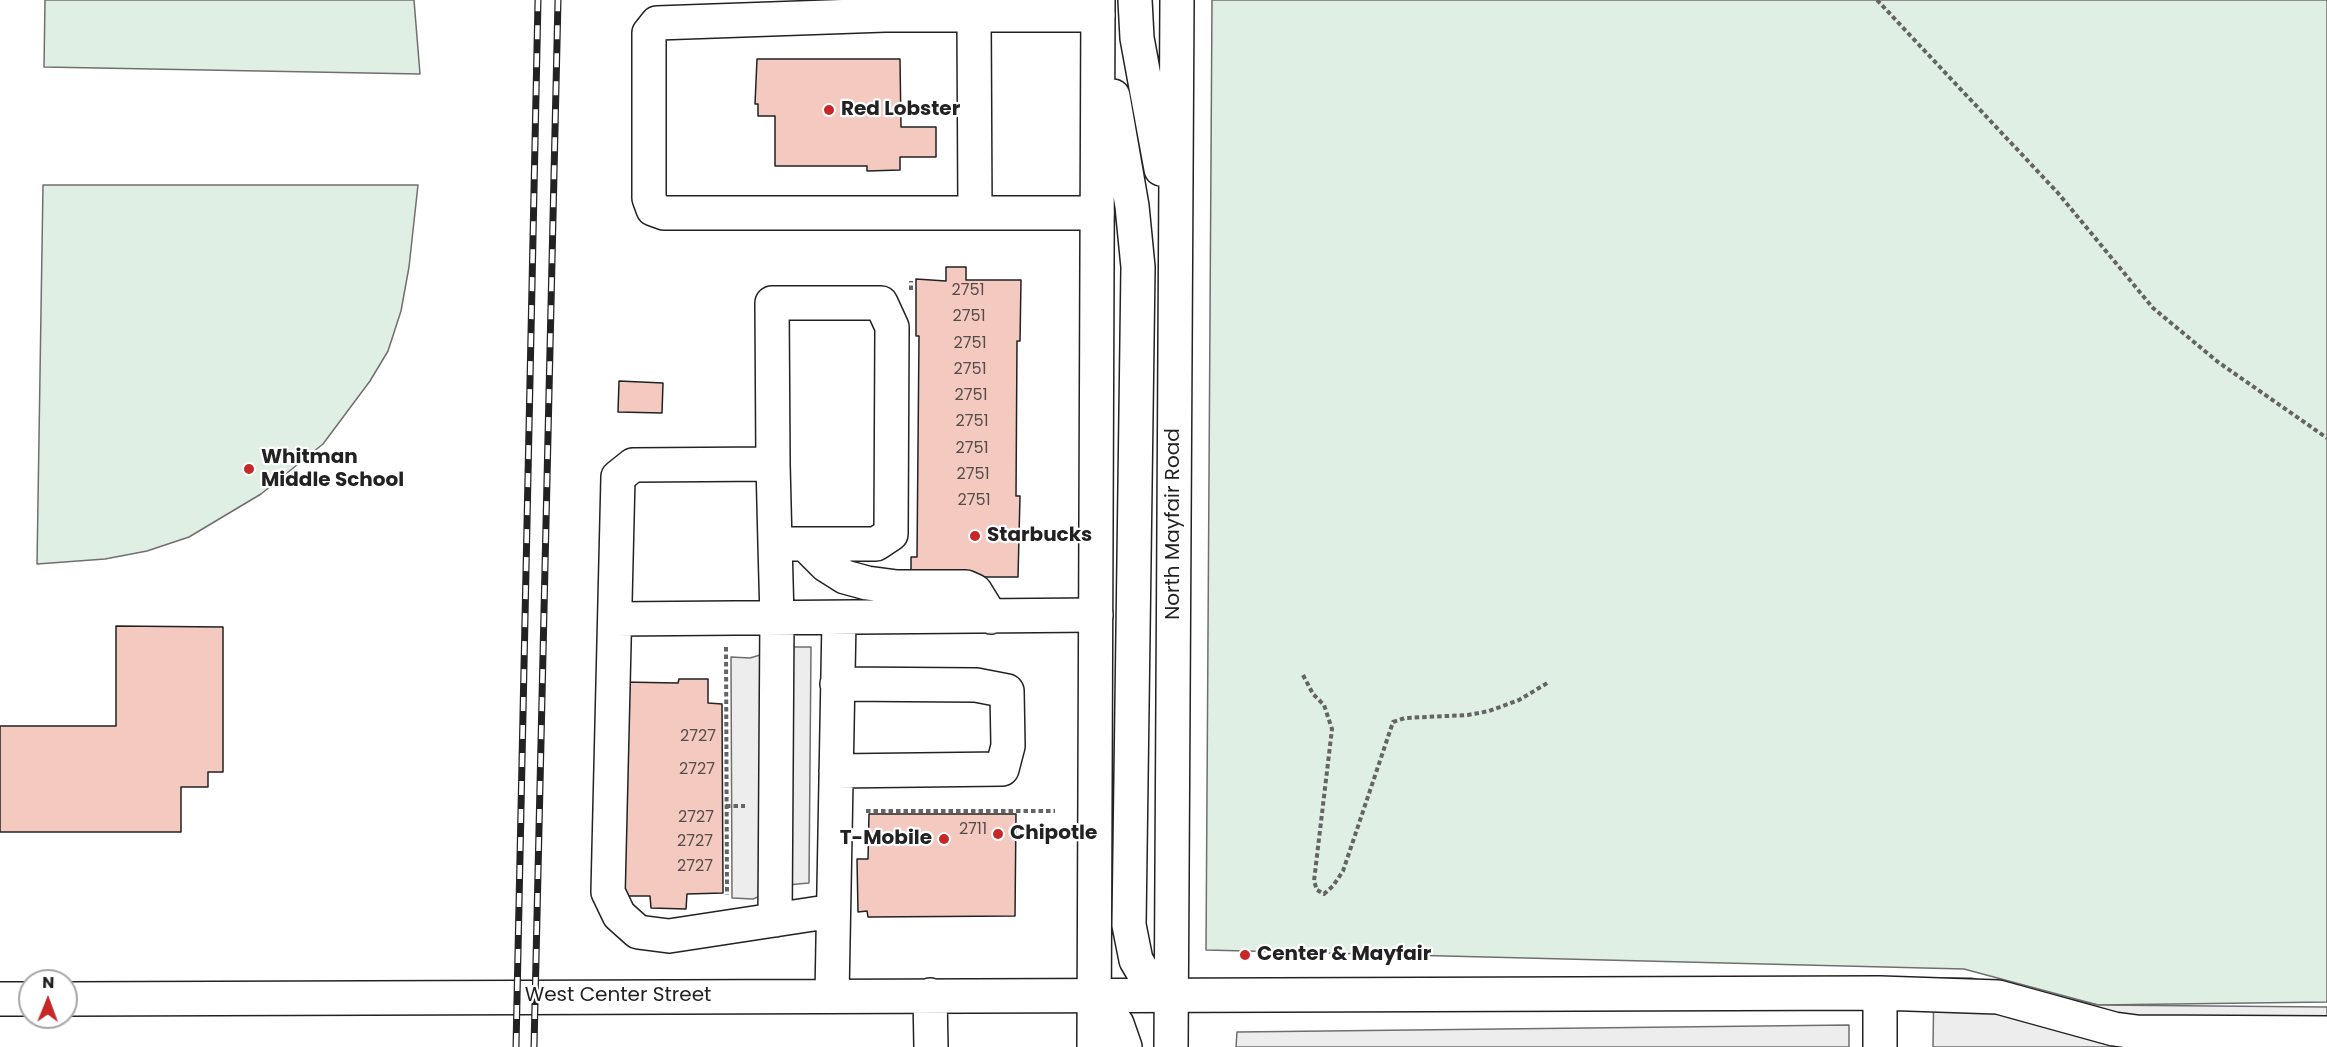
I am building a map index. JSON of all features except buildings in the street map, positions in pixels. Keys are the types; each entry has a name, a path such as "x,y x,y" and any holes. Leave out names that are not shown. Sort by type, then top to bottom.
{"main road":[{"path":"1135,0 1137,38 1175,251"},
{"name":"North Mayfair Road","path":"1171,1047 1177,0"},
{"path":"1097,213 664,213 653,209 649,198 649,33 657,23 717,10 974,15 1098,8"},
{"path":"1095,1047 1098,8"},
{"path":"1098,8 1132,206 1138,267 1129,925 1136,960 1146,977 1171,994"},
{"path":"974,15 975,213"},
{"path":"775,920 777,618 790,544 773,464 772,303 881,303 892,327 891,534 876,543 790,544"},
{"path":"773,464 633,465 618,477 608,892 619,915 638,932 669,936 833,911"},
{"path":"790,544 845,577 867,583 897,587 966,586 975,591 991,617"},
{"path":"615,620 777,618 838,620 1096,615"},
{"path":"832,995 838,620"},
{"path":"836,771 1002,770 1008,746 1007,691 976,685 837,684"},
{"path":"1880,993 1880,1047"},
{"name":"West Center Street","path":"78,999 1880,993 1998,997 2114,1029 2137,1032 2327,1033"},
{"path":"1095,994 1118,1024 1125,1047"},
{"path":"930,995 931,1047"},
{"path":"0,999 18,999"}],"path":[{"path":"1877,0 2058,193 2153,308 2218,363 2327,438"},
{"path":"726,639 727,895"},
{"path":"1303,675 1313,694 1323,705 1332,729 1314,881 1317,890 1324,894 1343,871 1393,722 1405,718 1468,715 1489,711 1519,700 1549,682"},
{"path":"726,806 755,806"},
{"path":"856,811 1055,811"}],"green space":[{"path":"45,0 414,0 420,74 44,67"},
{"path":"1212,0 2327,0 2327,1002 2098,1005 1964,969 1206,950"},
{"path":"43,185 418,185 409,267 401,311 388,351 370,381 323,444 261,494 189,537 147,551 105,559 37,564"}],"shaded area":[{"path":"787,647 811,647 809,883 787,885 753,899 732,898 731,657 750,658"},
{"path":"1934,978 1971,978 2098,1005 2327,1007 2327,1047 1933,1047"},
{"path":"1849,1025 1849,1047 1236,1047 1237,1032"}],"railway":[{"path":"516,1047 538,0"},
{"path":"534,1047 558,0"}],"place":[{"name":"Red Lobster","path":"829,110"},
{"name":"Whitman Middle School","path":"249,469"},
{"name":"Starbucks","path":"975,536"},
{"name":"Chipotle","path":"998,834"},
{"name":"T-Mobile","path":"944,839"},
{"name":"Center & Mayfair","path":"1245,955"}]}
